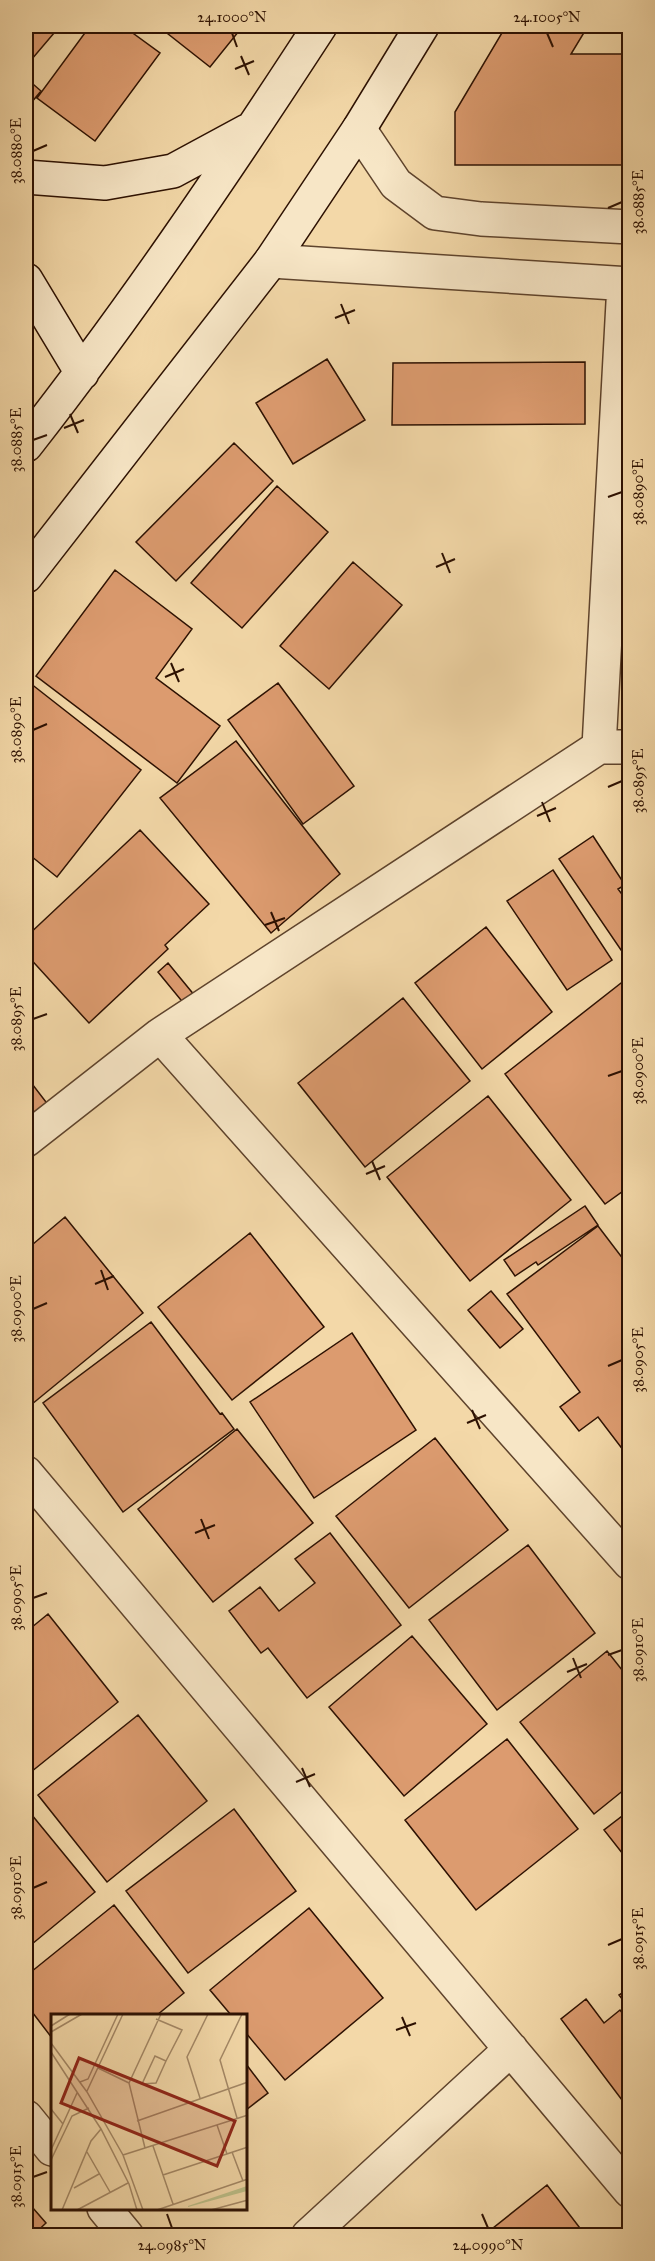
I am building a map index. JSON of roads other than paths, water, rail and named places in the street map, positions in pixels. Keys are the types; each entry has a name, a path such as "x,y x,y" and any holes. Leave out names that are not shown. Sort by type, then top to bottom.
{"street":[{"path":"26,446 82,373 254,128 320,26"},
{"path":"26,576 271,261 359,129 422,26"},
{"path":"26,177 105,183 173,171 254,128"},
{"path":"359,129 396,184 435,213 481,219 630,227"},
{"path":"26,1140 160,1035 614,747 627,284 271,261"},
{"path":"26,280 82,373"},
{"path":"160,1035 630,1563"},
{"path":"26,1473 630,2191"},
{"path":"308,2235 511,2049"},
{"path":"26,2117 51,2148"},
{"path":"106,2210 127,2235"}]}
